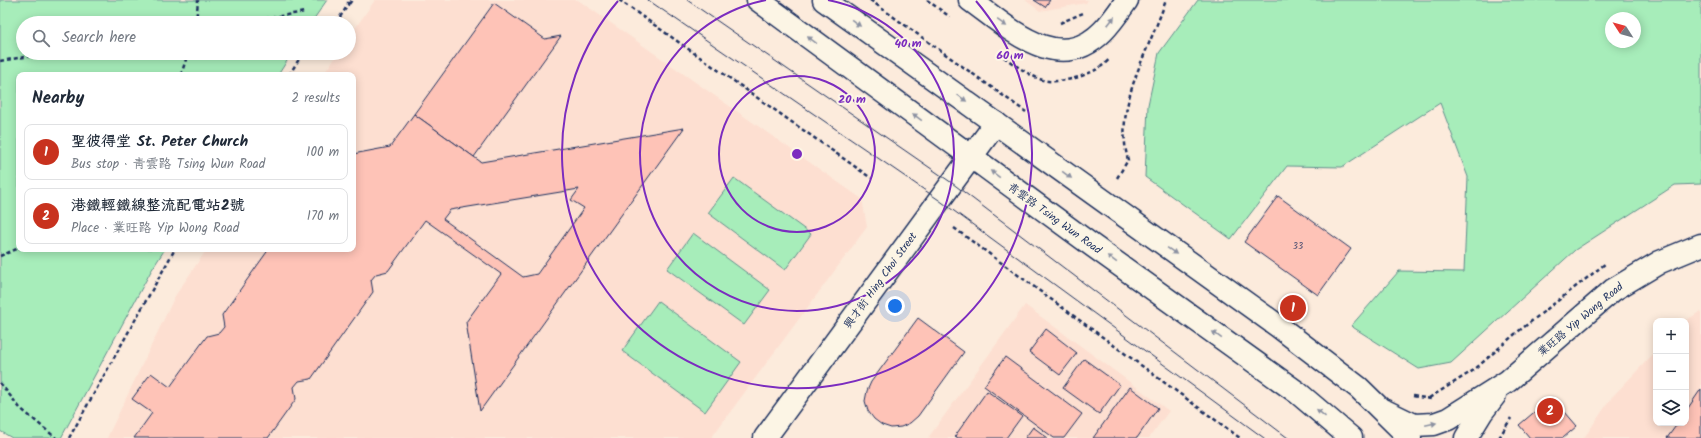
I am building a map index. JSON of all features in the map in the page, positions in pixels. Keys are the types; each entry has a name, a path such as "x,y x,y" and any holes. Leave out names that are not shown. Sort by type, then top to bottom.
{"main road":[{"name":"青雲路 Tsing Wun Road","path":"758,0 1298,393 1351,438"},
{"path":"824,0 1335,368 1382,409 1410,438"},
{"path":"970,0 1023,38 1038,46 1066,50 1079,46 1103,32 1127,0"},
{"name":"興才街 Hing Choi Street","path":"765,438 996,123"},
{"name":"業旺路 Yip Wong Road","path":"1382,409 1394,417 1414,425 1434,424 1448,419 1508,381 1613,290 1660,262 1701,245"},
{"name":"業旺路 Yip Wong Road","path":"1466,438 1482,412 1508,381"}],"path":[{"path":"197,16 198,0"},
{"path":"348,0 348,5"},
{"path":"341,16 352,0"},
{"path":"619,0 871,178"},
{"path":"1117,178 1128,160 1124,135 1130,94 1166,0"},
{"path":"1054,22 1062,23 1090,10"},
{"path":"280,16 305,12"},
{"path":"0,61 16,58"},
{"path":"182,72 186,60"},
{"path":"291,72 299,60"},
{"path":"954,228 1240,438"},
{"path":"0,256 16,249"},
{"path":"69,438 173,252"},
{"path":"0,383 20,408 56,438"},
{"path":"1502,438 1499,436 1512,416"}],"shaded area":[{"path":"375,0 578,0 862,199 867,227 711,438 107,438 175,296 205,252 356,252 356,72 325,72 333,60 356,60 356,27"},
{"path":"1025,0 1088,0 1086,3 1040,11"},
{"path":"1025,305 1169,411 1149,438 928,438"},
{"path":"1701,311 1701,438 1584,438 1612,397 1653,354 1653,426 1689,426 1689,318"}],"green space":[{"path":"0,0 327,0 316,16 16,16 16,60 288,60 280,72 16,72 16,252 163,252 151,271 61,438 12,438 0,431"},
{"path":"1198,0 1701,0 1701,184 1675,185 1575,250 1451,363 1419,369 1351,326 1399,271 1464,272 1468,177 1440,103 1342,167 1287,166 1231,239 1145,177 1148,105 1159,53"},
{"path":"734,178 811,234 785,270 708,213"},
{"path":"693,233 770,290 744,325 667,269"},
{"path":"658,301 741,362 705,412 622,351"}],"building":[{"path":"1034,0 1050,0 1045,7"},
{"path":"494,3 545,39 561,36 474,157 414,114"},
{"path":"414,114 481,162 684,128 480,411 466,322 501,274 425,220 388,271 376,274 371,280 373,292 311,379 299,381 294,387 296,399 268,438 134,438 152,413 132,399 151,373 170,387 207,336 219,333 224,327 222,315 267,252 356,252 356,153 390,147","holes":["579,189 571,200 584,208 537,274 523,277 443,219 450,210"]},
{"path":"1278,196 1351,249 1318,295 1244,242"},
{"path":"918,318 964,352 918,416 910,423 901,427 891,428 882,425 874,419 868,411 865,401 867,391 871,382"},
{"path":"1046,329 1077,353 1060,375 1029,352"},
{"path":"1005,357 1082,414 1064,438 1054,438 984,386"},
{"path":"1084,359 1120,385 1099,414 1063,388"},
{"path":"1130,387 1158,408 1137,438 1093,438"},
{"path":"1701,389 1701,438 1667,438 1676,426 1689,426 1689,407"},
{"path":"987,391 1022,416 1006,438 958,438 955,436"},
{"path":"1552,397 1577,426 1563,438 1530,438 1519,425"},
{"path":"1033,427 1048,438 1025,438"}],"tram line":[{"path":"648,0 939,200 1264,438"},
{"path":"687,0 952,183 1288,438"}],"place":[{"name":"聖彼得堂 St. Peter Church","path":"1293,308"},
{"name":"港鐵輕鐵線整流配電站2號","path":"1550,411"}]}
